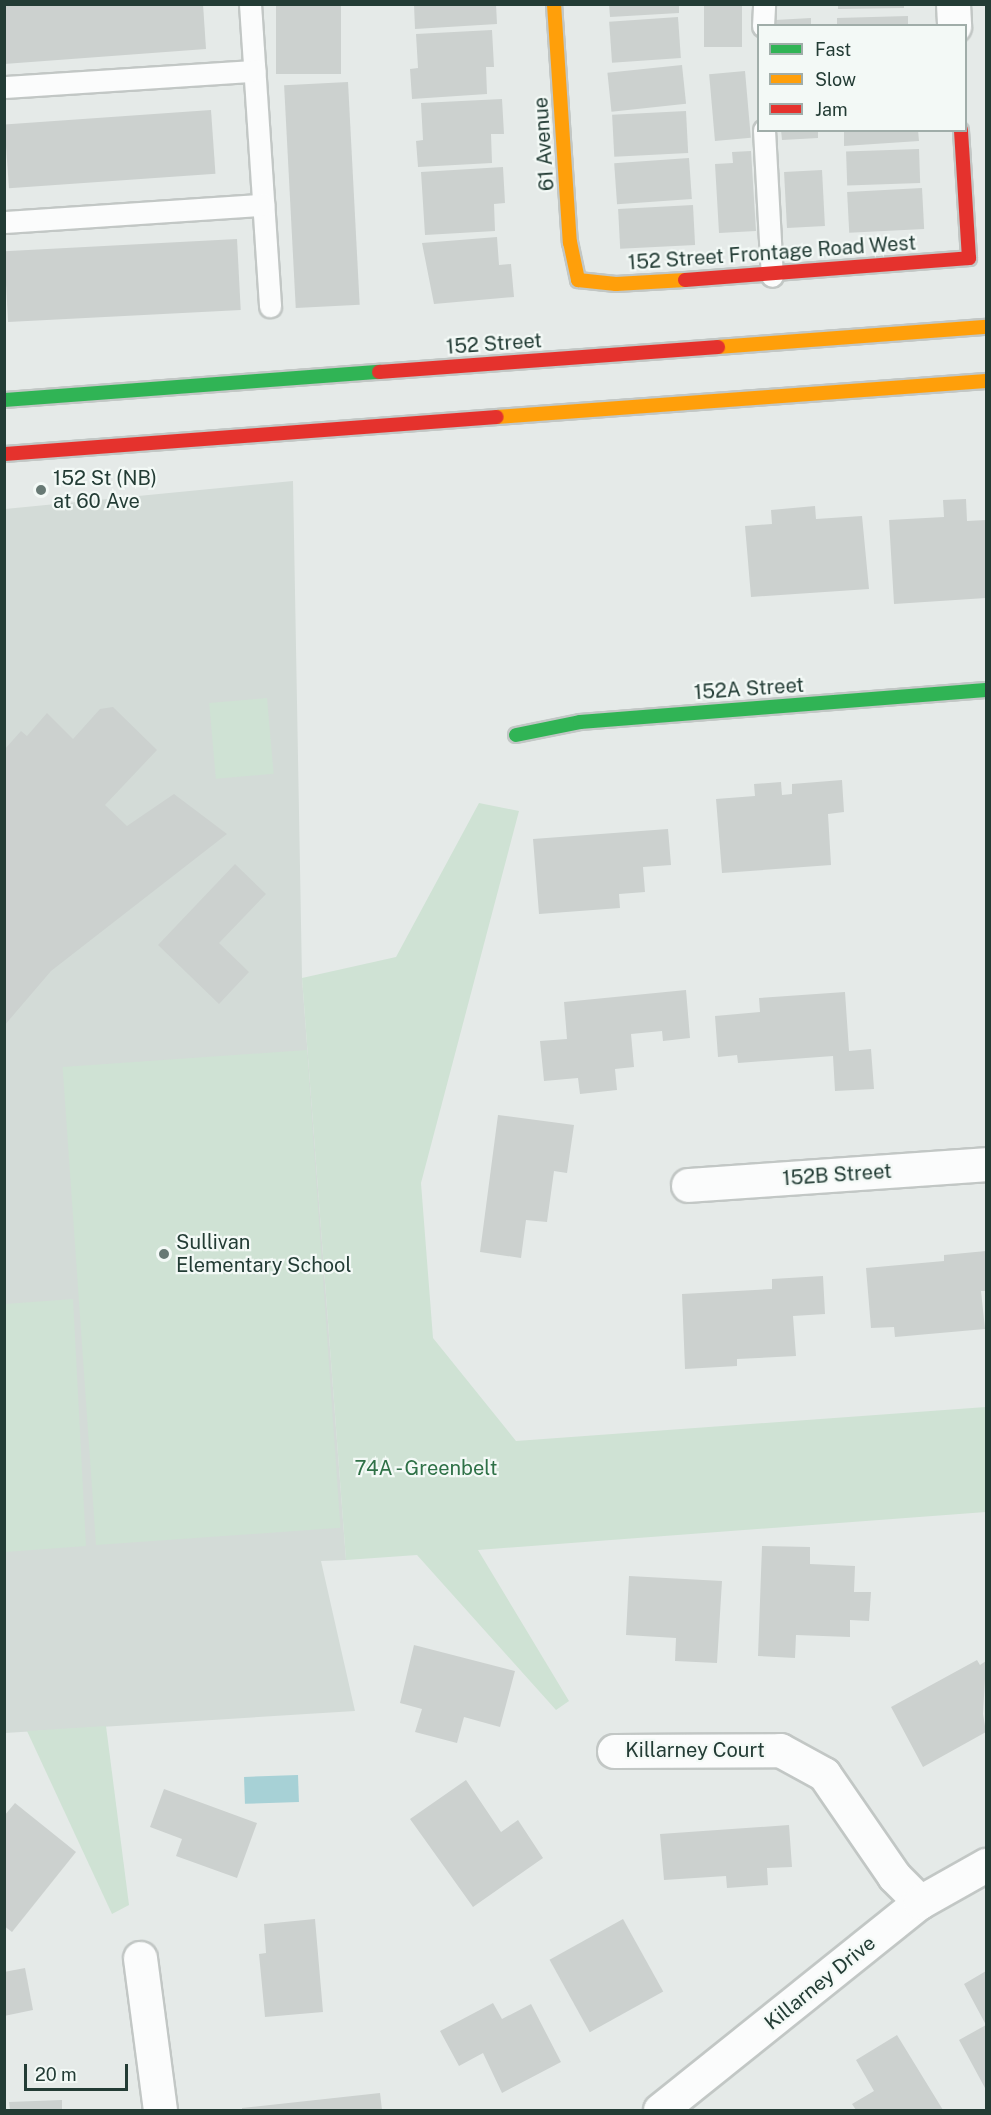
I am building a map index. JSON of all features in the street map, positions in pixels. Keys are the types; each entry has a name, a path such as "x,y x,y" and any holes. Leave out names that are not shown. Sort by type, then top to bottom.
{"main road":[{"name":"61 Avenue","path":"554,4 570,242 578,280"},
{"name":"152 Street Frontage Road West","path":"578,280 616,284 772,276 969,258 961,132"},
{"name":"152 Street","path":"4,400 987,327"},
{"path":"4,454 987,381"},
{"name":"152A Street","path":"516,735 580,722 987,690"}],"street":[{"path":"953,4 954,24"},
{"name":"152B Street","path":"688,1185 987,1164"},
{"name":"Killarney Court","path":"614,1751 780,1750 824,1774 894,1876 920,1902"},
{"name":"Killarney Drive","path":"660,2110 920,1902 987,1865"},
{"path":"140,1958 160,2110"}],"lane":[{"path":"250,4 270,306"},
{"path":"763,24 764,4"},
{"path":"4,87 254,71"},
{"path":"764,132 772,276"},
{"path":"4,222 263,205"}],"shaded area":[{"name":"Sullivan Elementary School","path":"293,481 302,978 346,1560 321,1561 355,1711 5,1733 5,509"}],"green space":[{"path":"267,698 274,774 216,779 209,703"},
{"name":"74A - Greenbelt","path":"479,803 519,811 421,1183 433,1338 516,1441 986,1407 986,1512 478,1550 569,1701 556,1710 417,1555 346,1560 302,978 396,957"},
{"path":"307,1050 340,1528 96,1545 63,1067"},
{"path":"73,1299 86,1546 5,1552 5,1304"},
{"path":"106,1726 129,1905 112,1914 27,1731"}],"water":[{"path":"298,1775 299,1802 245,1804 244,1777"}],"building":[{"path":"4,4 203,4 206,49 4,64"},
{"path":"276,4 341,4 341,74 276,74"},
{"path":"414,4 496,4 497,24 415,29"},
{"path":"609,4 679,4 679,13 610,17"},
{"path":"704,4 742,4 742,47 704,47"},
{"path":"838,4 904,4 904,8 838,9"},
{"path":"908,16 908,24 837,24 837,18"},
{"path":"678,17 681,58 612,63 609,22"},
{"path":"811,18 811,24 775,24 775,20"},
{"path":"492,30 494,67 486,67 487,94 412,99 410,69 418,68 416,34"},
{"path":"682,65 686,104 611,112 607,73"},
{"path":"745,71 751,138 715,141 709,74"},
{"path":"348,82 360,305 296,308 284,85"},
{"path":"502,99 504,134 491,134 492,163 418,167 416,141 423,140 421,103"},
{"path":"211,110 215,174 9,188 5,124"},
{"path":"686,111 688,153 614,157 612,115"},
{"path":"781,132 818,132 818,138 782,140"},
{"path":"844,132 918,132 919,141 844,146"},
{"path":"919,149 920,183 847,186 846,152"},
{"path":"751,151 756,231 719,233 715,164 733,163 732,152"},
{"path":"689,158 692,199 617,204 614,163"},
{"path":"503,167 505,203 494,204 495,231 425,235 421,172"},
{"path":"822,170 825,226 787,228 784,172"},
{"path":"922,188 924,229 849,233 847,192"},
{"path":"693,205 695,245 620,249 618,209"},
{"path":"497,237 499,265 511,264 514,297 434,304 422,243"},
{"path":"237,239 241,310 8,322 4,251"},
{"path":"966,499 967,521 986,520 986,598 894,604 889,520 944,517 943,500"},
{"path":"815,506 816,519 862,516 869,589 751,597 745,526 772,524 771,510"},
{"path":"113,707 157,750 105,805 127,826 174,794 227,834 51,971 4,1026 4,750 21,731 27,736 47,713 73,739 100,709"},
{"path":"842,780 844,812 828,814 831,865 722,873 716,799 755,796 754,784 781,782 782,795 792,794 792,784"},
{"path":"668,829 671,865 643,867 645,892 619,894 620,908 539,914 533,839"},
{"path":"235,864 266,894 219,943 249,972 219,1004 158,945"},
{"path":"686,990 690,1038 663,1041 662,1031 631,1034 634,1067 615,1069 617,1090 580,1094 578,1078 544,1081 540,1041 567,1039 564,1002"},
{"path":"845,992 849,1051 871,1049 874,1089 835,1091 833,1056 738,1063 737,1055 718,1057 715,1016 760,1012 759,998"},
{"path":"498,1115 574,1125 567,1173 554,1171 547,1222 526,1220 521,1258 480,1252"},
{"path":"986,1251 986,1291 981,1291 985,1329 895,1337 894,1327 871,1328 866,1268 944,1261 944,1255"},
{"path":"823,1276 825,1314 793,1316 796,1356 737,1359 737,1366 685,1369 682,1294 772,1289 772,1279"},
{"path":"762,1546 810,1547 810,1564 855,1566 854,1592 871,1592 869,1621 850,1620 850,1637 796,1635 795,1658 758,1656"},
{"path":"629,1576 722,1581 717,1663 675,1661 676,1638 626,1635"},
{"path":"414,1645 515,1671 500,1727 464,1717 457,1743 415,1732 422,1709 400,1703"},
{"path":"977,1660 980,1665 986,1661 983,1714 986,1732 923,1767 891,1707"},
{"path":"466,1780 501,1832 518,1820 543,1858 473,1907 410,1819"},
{"path":"164,1789 257,1823 237,1878 176,1856 182,1839 150,1827"},
{"path":"15,1803 76,1852 12,1932 4,1926 4,1816"},
{"path":"789,1825 792,1867 767,1868 768,1885 727,1888 726,1876 664,1880 660,1834"},
{"path":"315,1919 323,2012 265,2017 259,1954 266,1953 264,1924"},
{"path":"623,1919 663,1992 590,2032 550,1960"},
{"path":"25,1968 33,2010 4,2016 4,1972"},
{"path":"986,1971 986,2025 964,1984"},
{"path":"493,2003 502,2019 531,2004 561,2062 502,2093 483,2053 459,2066 440,2031"},
{"path":"986,2025 986,2087 985,2088 959,2040"},
{"path":"897,2035 943,2110 856,2110 852,2104 874,2091 856,2060"},
{"path":"380,2093 382,2110 242,2110 242,2108"},
{"path":"62,2100 62,2110 10,2110 9,2102"}],"traffic: fast":[{"path":"4,400 379,372"},
{"path":"516,735 580,722 986,690"}],"traffic: slow":[{"path":"554,4 570,242 578,280 616,284 685,280"},
{"path":"718,347 986,327"},
{"path":"497,417 986,381"}],"traffic: jam":[{"path":"685,280 969,258 961,132"},
{"path":"379,372 718,347"},
{"path":"4,454 497,417"}],"place":[{"name":"152 St (NB) at 60 Ave","path":"41,490"},
{"name":"Sullivan Elementary School","path":"164,1254"}]}
